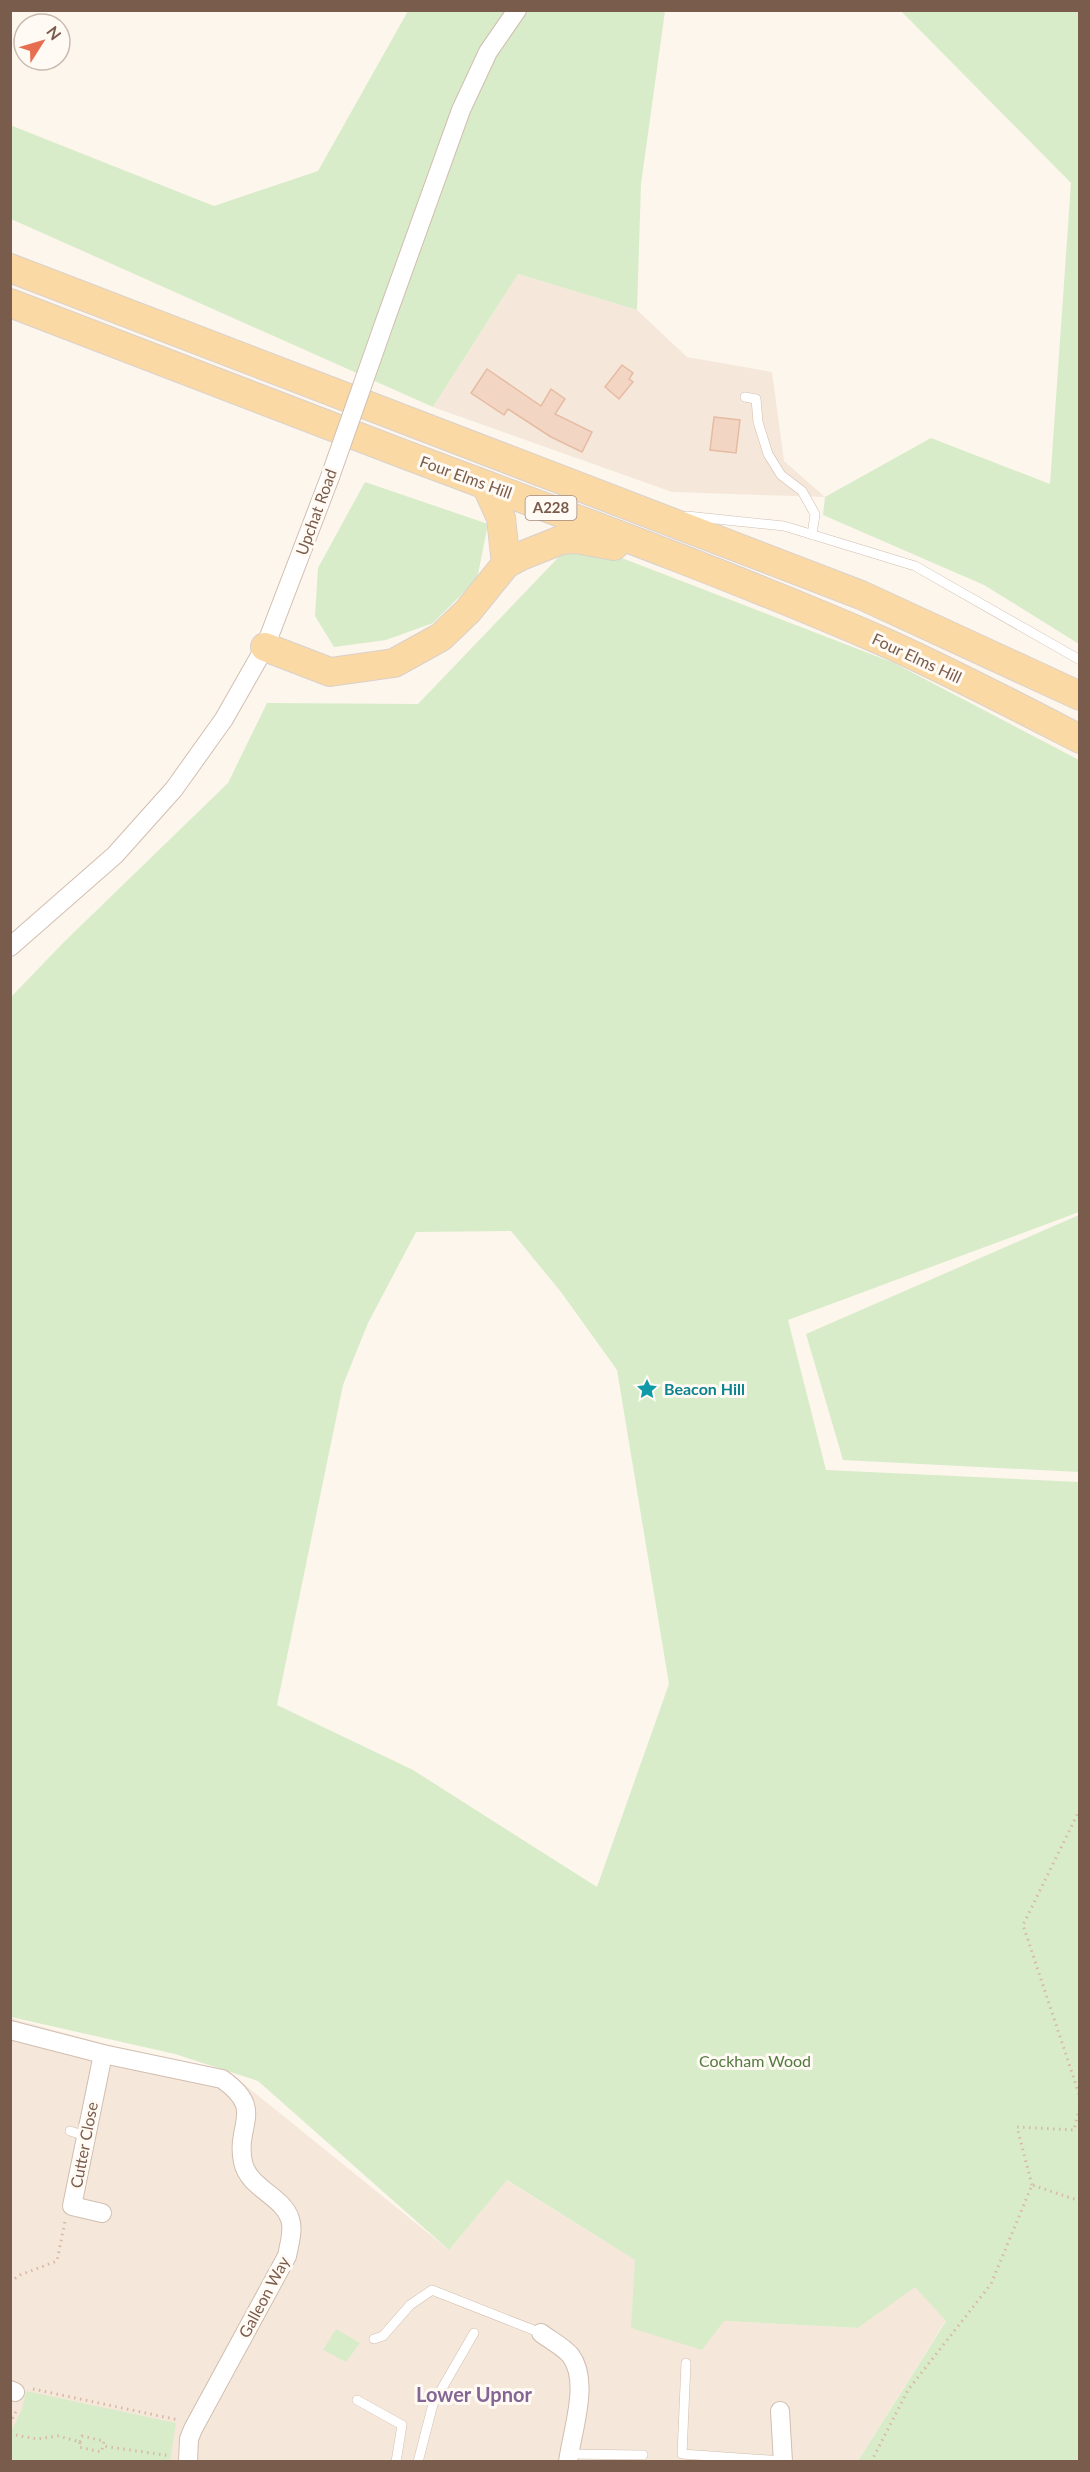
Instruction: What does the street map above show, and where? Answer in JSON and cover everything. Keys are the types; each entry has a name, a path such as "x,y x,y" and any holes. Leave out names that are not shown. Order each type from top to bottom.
{"main road":[{"name":"Four Elms Hill","path":"10,268 861,595 1080,696"},
{"name":"Four Elms Hill","path":"10,303 681,559 885,643 1080,739"},
{"path":"486,485 501,518 506,564"},
{"path":"266,647 330,672 394,663 441,637 468,611 506,564 548,544 576,539 681,559"}],"street":[{"name":"Upchat Road","path":"10,947 115,855 174,789 224,719 266,647 330,477 461,110 488,52 517,10"},
{"name":"Galleon Way","path":"10,2030 103,2054 222,2079 235,2088 244,2100 248,2118 243,2138 243,2164 254,2181 279,2204 290,2218 291,2232 287,2256 195,2423 189,2439 188,2460"},
{"name":"Cutter Close","path":"102,2213 72,2206 78,2133 103,2054"},
{"path":"541,2333 569,2354 579,2370 577,2414 569,2458"},
{"path":"780,2411 783,2462"}],"lane":[{"path":"745,397 756,399 758,422 768,454 781,475 802,491 815,514 812,535"},
{"path":"649,512 784,526 915,566 1080,660"},
{"path":"374,2339 383,2336 411,2305 432,2290 541,2333"},
{"path":"418,2462 433,2404 474,2333"},
{"path":"686,2363 682,2454 783,2462"},
{"path":"357,2400 402,2425 396,2462"},
{"path":"569,2458 643,2455"}],"path":[{"path":"1080,1809 1023,1925 1080,2097"},
{"path":"871,2462 908,2390 991,2284 1032,2185 1017,2127 1074,2130 1080,2106"},
{"path":"1032,2185 1080,2201"},
{"path":"10,2282 21,2275 57,2261 65,2218 72,2206"},
{"path":"10,2424 17,2394 195,2423"},
{"path":"10,2434 37,2439 58,2436 80,2442"},
{"path":"82,2436 104,2441 103,2446 101,2452 79,2447 82,2436"},
{"path":"103,2446 188,2460"}],"shaded area":[{"path":"518,274 637,310 687,357 772,372 784,461 825,497 672,492 433,407"},
{"path":"10,2018 240,2081 449,2250 506,2180 635,2260 632,2329 724,2321 858,2328 915,2286 946,2320 858,2461 11,2461"}],"green space":[{"path":"408,11 665,11 641,184 637,310 518,274 433,407 11,219 10,125 214,206 318,171"},
{"path":"901,11 1079,11 1079,644 984,585 823,515 825,497 931,438 1050,484 1071,183"},
{"path":"365,482 488,524 477,579 433,623 386,640 334,647 315,616 318,568"},
{"name":"Cockham Wood","path":"575,540 894,663 1079,760 1079,1212 788,1320 826,1470 1079,1482 1079,2461 858,2461 946,2321 915,2287 858,2328 724,2321 702,2350 631,2328 635,2260 507,2180 449,2250 258,2081 175,2054 11,2017 11,997 64,942 228,783 267,703 418,704","holes":["511,1231 561,1292 617,1370 669,1684 597,1887 413,1770 277,1705 343,1385 368,1323 416,1232"]},
{"path":"1079,1215 1079,1472 843,1460 806,1334"},
{"path":"336,2329 360,2343 346,2362 323,2350"},
{"path":"26,2391 176,2423 170,2461 11,2461 11,2432 22,2409"}],"building":[{"path":"622,365 633,373 629,379 633,382 619,399 605,387"},
{"path":"487,369 541,406 551,389 565,399 555,414 592,432 582,452 551,437 508,409 504,415 471,393"},
{"path":"714,417 740,420 736,453 710,450"}],"place":[{"name":"Beacon Hill","path":"647,1389"}],"district":[{"name":"Lower Upnor","path":"474,2395"}]}
